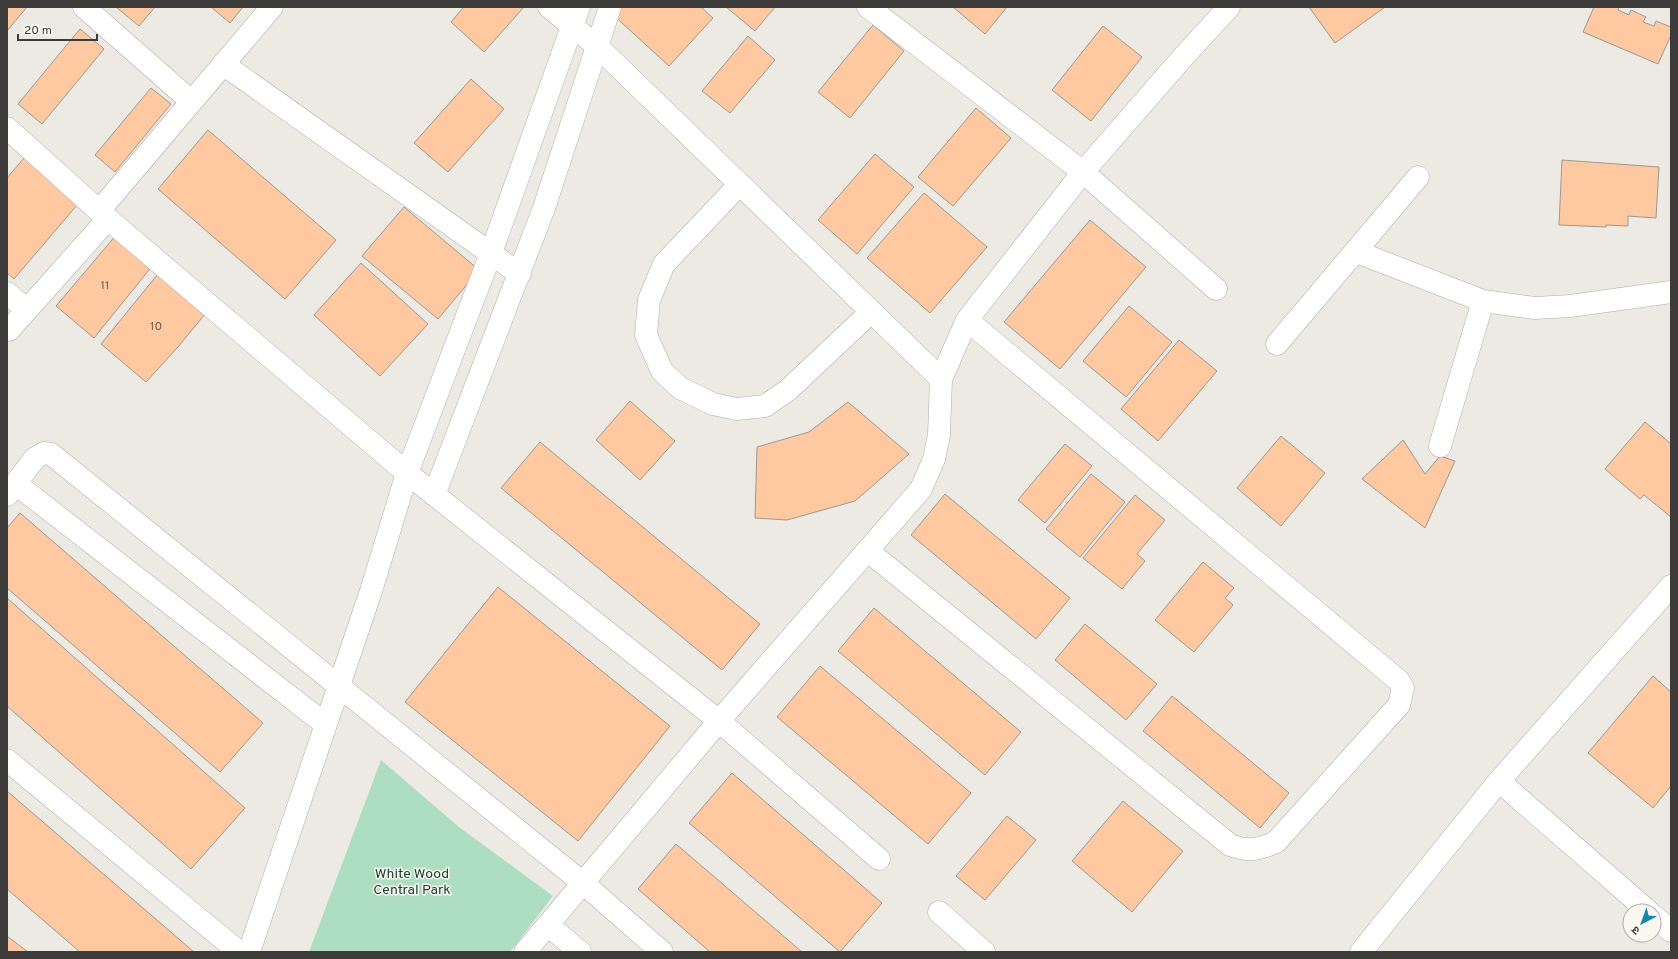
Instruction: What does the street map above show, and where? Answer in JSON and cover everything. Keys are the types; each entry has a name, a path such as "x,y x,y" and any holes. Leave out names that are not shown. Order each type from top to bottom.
{"street":[{"path":"84,7 191,101"},
{"path":"9,330 104,215 191,101 272,7"},
{"path":"549,7 576,17 598,47 941,378"},
{"path":"434,495 520,274 544,208 610,7"},
{"path":"868,7 1083,172 1216,289"},
{"path":"525,952 719,721 921,490 934,459 938,435 941,378 967,320 1083,172 1184,56 1229,7"},
{"path":"249,952 371,590 407,473 491,253 576,17"},
{"path":"224,64 520,274"},
{"path":"9,134 407,473 719,721 879,859"},
{"path":"1277,344 1357,252 1418,177"},
{"path":"740,184 664,264 649,300 646,335 662,371 680,388 713,404 737,409 765,406 788,390 872,312"},
{"path":"1357,252 1483,301 1535,308 1570,306 1671,292"},
{"path":"7,293 27,310"},
{"path":"1440,446 1483,301"},
{"path":"868,551 1230,845 1243,850 1260,849 1276,842 1399,705 1403,688 1399,681 967,320"},
{"path":"325,724 11,489 35,458 44,453 51,454 583,883 662,952"},
{"path":"1361,952 1499,781 1671,586"},
{"path":"7,760 239,952"},
{"path":"1499,781 1639,903"},
{"path":"939,912 984,952"},
{"path":"1662,923 1671,931"},
{"path":"548,925 580,952"}],"green space":[{"name":"White Wood Central Park","path":"381,760 459,827 553,896 510,952 309,952"}],"building":[{"path":"7,7 27,7 7,31"},
{"path":"116,7 155,7 139,26"},
{"path":"211,7 243,7 230,23"},
{"path":"464,7 524,7 484,52 451,22"},
{"path":"614,7 701,7 713,18 669,66 610,12"},
{"path":"726,7 775,7 755,31"},
{"path":"953,7 1007,7 985,34"},
{"path":"1309,7 1385,7 1335,43"},
{"path":"1594,7 1619,7 1618,10 1629,15 1631,10 1646,17 1643,22 1654,26 1656,21 1671,27 1671,35 1658,64 1583,32"},
{"path":"873,25 904,51 850,118 818,92"},
{"path":"1103,26 1142,57 1091,121 1052,90"},
{"path":"80,29 104,49 42,124 18,104"},
{"path":"748,36 775,60 730,113 702,91"},
{"path":"471,79 504,109 448,172 414,143"},
{"path":"151,88 171,104 115,172 95,155"},
{"path":"976,108 1011,138 953,206 918,177"},
{"path":"208,130 336,240 285,299 158,189"},
{"path":"875,154 914,187 857,254 818,220"},
{"path":"24,158 78,204 14,279 7,273 7,178"},
{"path":"1562,160 1659,167 1656,218 1628,216 1628,226 1606,225 1606,227 1559,225"},
{"path":"924,193 987,247 930,313 867,258"},
{"path":"404,207 479,270 438,319 362,256"},
{"path":"1090,220 1146,267 1060,369 1004,322"},
{"path":"117,234 153,265 94,338 56,306"},
{"path":"361,263 428,324 380,376 314,315"},
{"path":"162,269 210,308 178,347 146,382 101,344"},
{"path":"1129,306 1172,342 1126,397 1083,361"},
{"path":"1179,340 1217,371 1158,441 1121,409"},
{"path":"630,401 675,441 640,480 596,440"},
{"path":"848,402 909,454 855,501 787,520 755,518 757,447 809,432"},
{"path":"1645,422 1671,444 1671,517 1644,495 1640,499 1605,469"},
{"path":"1281,436 1325,473 1281,526 1237,488"},
{"path":"1403,440 1425,474 1440,456 1455,461 1425,528 1362,479"},
{"path":"540,442 760,624 722,670 501,488"},
{"path":"1065,444 1092,466 1045,523 1018,500"},
{"path":"1091,474 1125,502 1080,557 1046,529"},
{"path":"945,494 1070,598 1036,639 911,535"},
{"path":"1135,495 1165,520 1137,554 1145,561 1122,589 1083,558"},
{"path":"20,513 263,723 220,772 7,588 7,528"},
{"path":"1203,562 1234,588 1225,598 1233,605 1194,652 1155,620"},
{"path":"498,587 670,726 578,841 405,702"},
{"path":"7,598 245,808 191,869 7,706"},
{"path":"874,608 1021,732 985,775 838,651"},
{"path":"1085,624 1157,684 1126,720 1055,660"},
{"path":"820,666 971,793 928,844 777,717"},
{"path":"1653,676 1671,692 1671,786 1653,808 1588,753"},
{"path":"1172,696 1289,793 1260,828 1143,731"},
{"path":"732,773 882,903 840,952 689,823"},
{"path":"7,791 194,952 80,952 7,889"},
{"path":"1123,801 1183,851 1132,912 1072,861"},
{"path":"1007,816 1036,840 985,900 956,876"},
{"path":"676,844 802,952 710,952 638,889"},
{"path":"7,936 28,952 7,952"}]}
